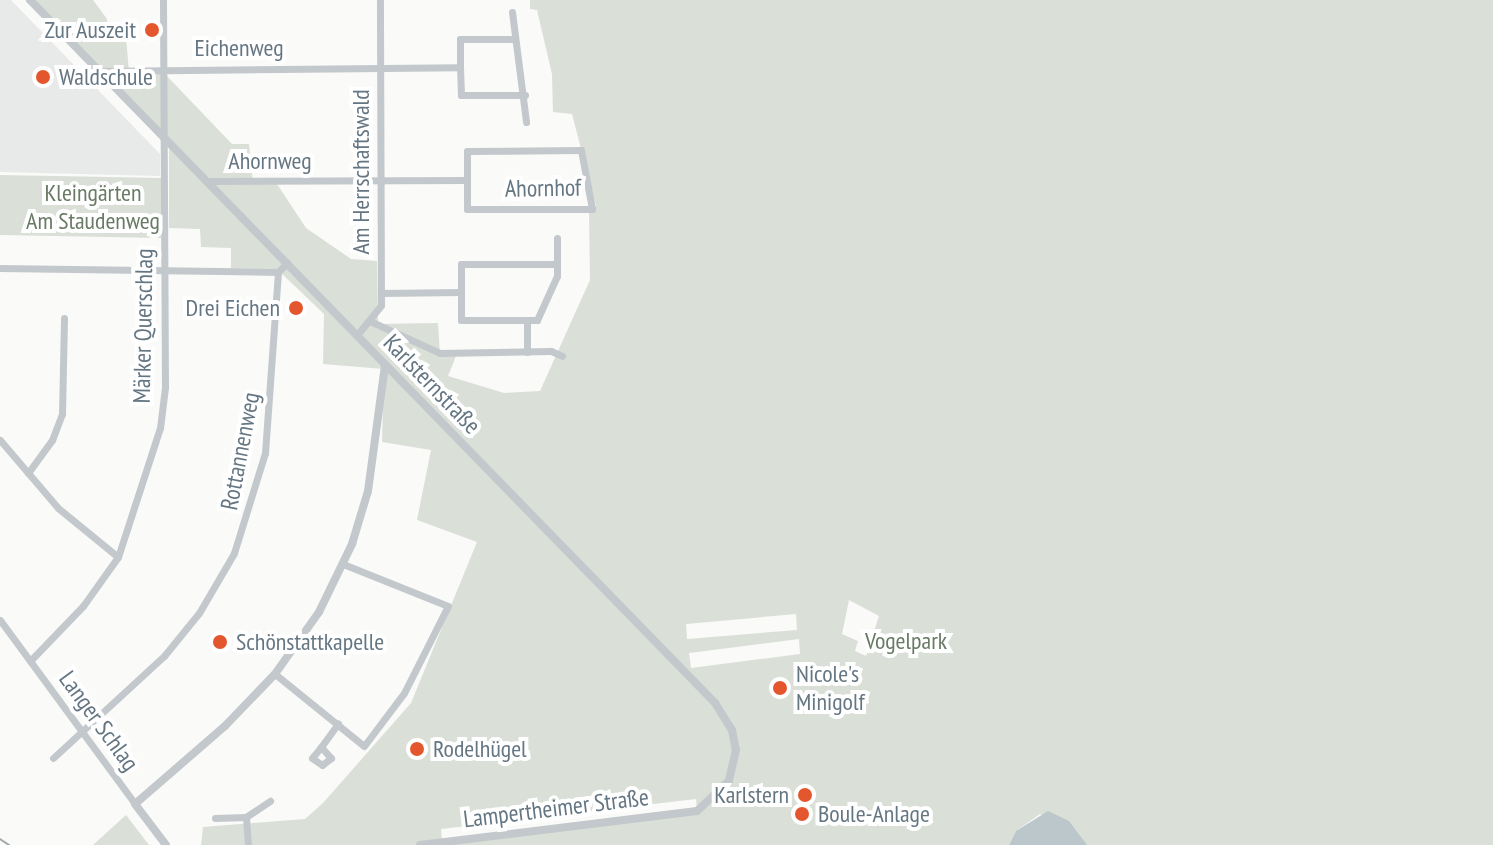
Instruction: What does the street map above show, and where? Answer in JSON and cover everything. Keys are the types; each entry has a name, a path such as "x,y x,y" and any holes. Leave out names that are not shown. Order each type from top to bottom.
{"street":[{"name":"Karlsternstraße","path":"30,0 721,710 732,730 735,766 720,793 697,811"},
{"name":"Märker Querschlag","path":"30,661 83,606 118,557 160,428 165,271 163,0"},
{"name":"Am Herrschaftswald","path":"372,322 381,293 380,0"},
{"path":"512,12 525,95 526,122"},
{"path":"515,39 460,39 461,95 525,95"},
{"name":"Eichenweg","path":"98,71 460,67"},
{"name":"Ahornhof","path":"581,150 592,209 467,209 467,180 467,151 581,150"},
{"path":"381,180 467,180"},
{"name":"Ahornweg","path":"207,181 381,180"},
{"path":"557,238 557,264 557,276 537,320 461,320 461,264 557,264"},
{"path":"0,268 278,272 287,263"},
{"name":"Rottannenweg","path":"53,758 164,656 199,613 234,553 265,453 278,272"},
{"path":"381,293 461,292"},
{"path":"28,473 52,440 62,414 64,318"},
{"path":"527,320 527,352"},
{"path":"357,335 372,322 440,353 527,352 562,356"},
{"path":"135,804 225,726 275,674 319,612 343,564 371,479 385,365"},
{"path":"0,440 82,531 118,557"},
{"path":"275,674 364,746 404,693 448,606 343,564"},
{"name":"Langer Schlag","path":"0,620 166,845"},
{"path":"321,747 338,724"},
{"path":"215,818 246,817 270,801"},
{"name":"Lampertheimer Straße","path":"420,845 697,811"},
{"path":"246,817 248,845"}],"shaded area":[{"name":"Waldschule","path":"0,0 11,0 160,154 160,176 0,172"},
{"path":"1048,811 1069,821 1087,845 1009,845 1016,831"}],"green space":[{"name":"Vogelpark","path":"34,0 93,0 107,19 107,36 126,37 129,72 163,72 232,144 249,144 253,184 277,184 306,228 351,259 377,261 378,324 438,323 440,355 456,356 448,376 504,393 540,391 590,280 589,210 596,206 572,114 553,112 552,74 537,10 530,9 530,0 1493,0 1493,845 1087,845 1040,814 1016,831 1009,845 201,845 203,827 305,819 323,803 411,703 477,542 417,520 431,450 382,442 384,369 323,364 324,314 277,269 231,268 231,248 201,247 200,229 169,228 169,138","holes":["849,600 879,616 866,656 855,651 858,641 842,634","796,614 797,630 687,639 686,624","799,639 800,654 691,668 689,653","696,799 697,810 442,841 441,829"]},
{"name":"Kleingärten Am Staudenweg","path":"0,175 162,178 161,238 0,235"},
{"path":"126,815 149,845 93,845"}],"tram line":[{"path":"0,839 9,845"}],"place":[{"name":"Zur Auszeit","path":"152,30"},
{"name":"Waldschule","path":"43,77"},
{"name":"Drei Eichen","path":"296,308"},
{"name":"Schönstattkapelle","path":"220,642"},
{"name":"Nicole's Minigolf","path":"780,688"},
{"name":"Rodelhügel","path":"417,749"},
{"name":"Karlstern","path":"805,795"},
{"name":"Boule-Anlage","path":"802,814"}]}
